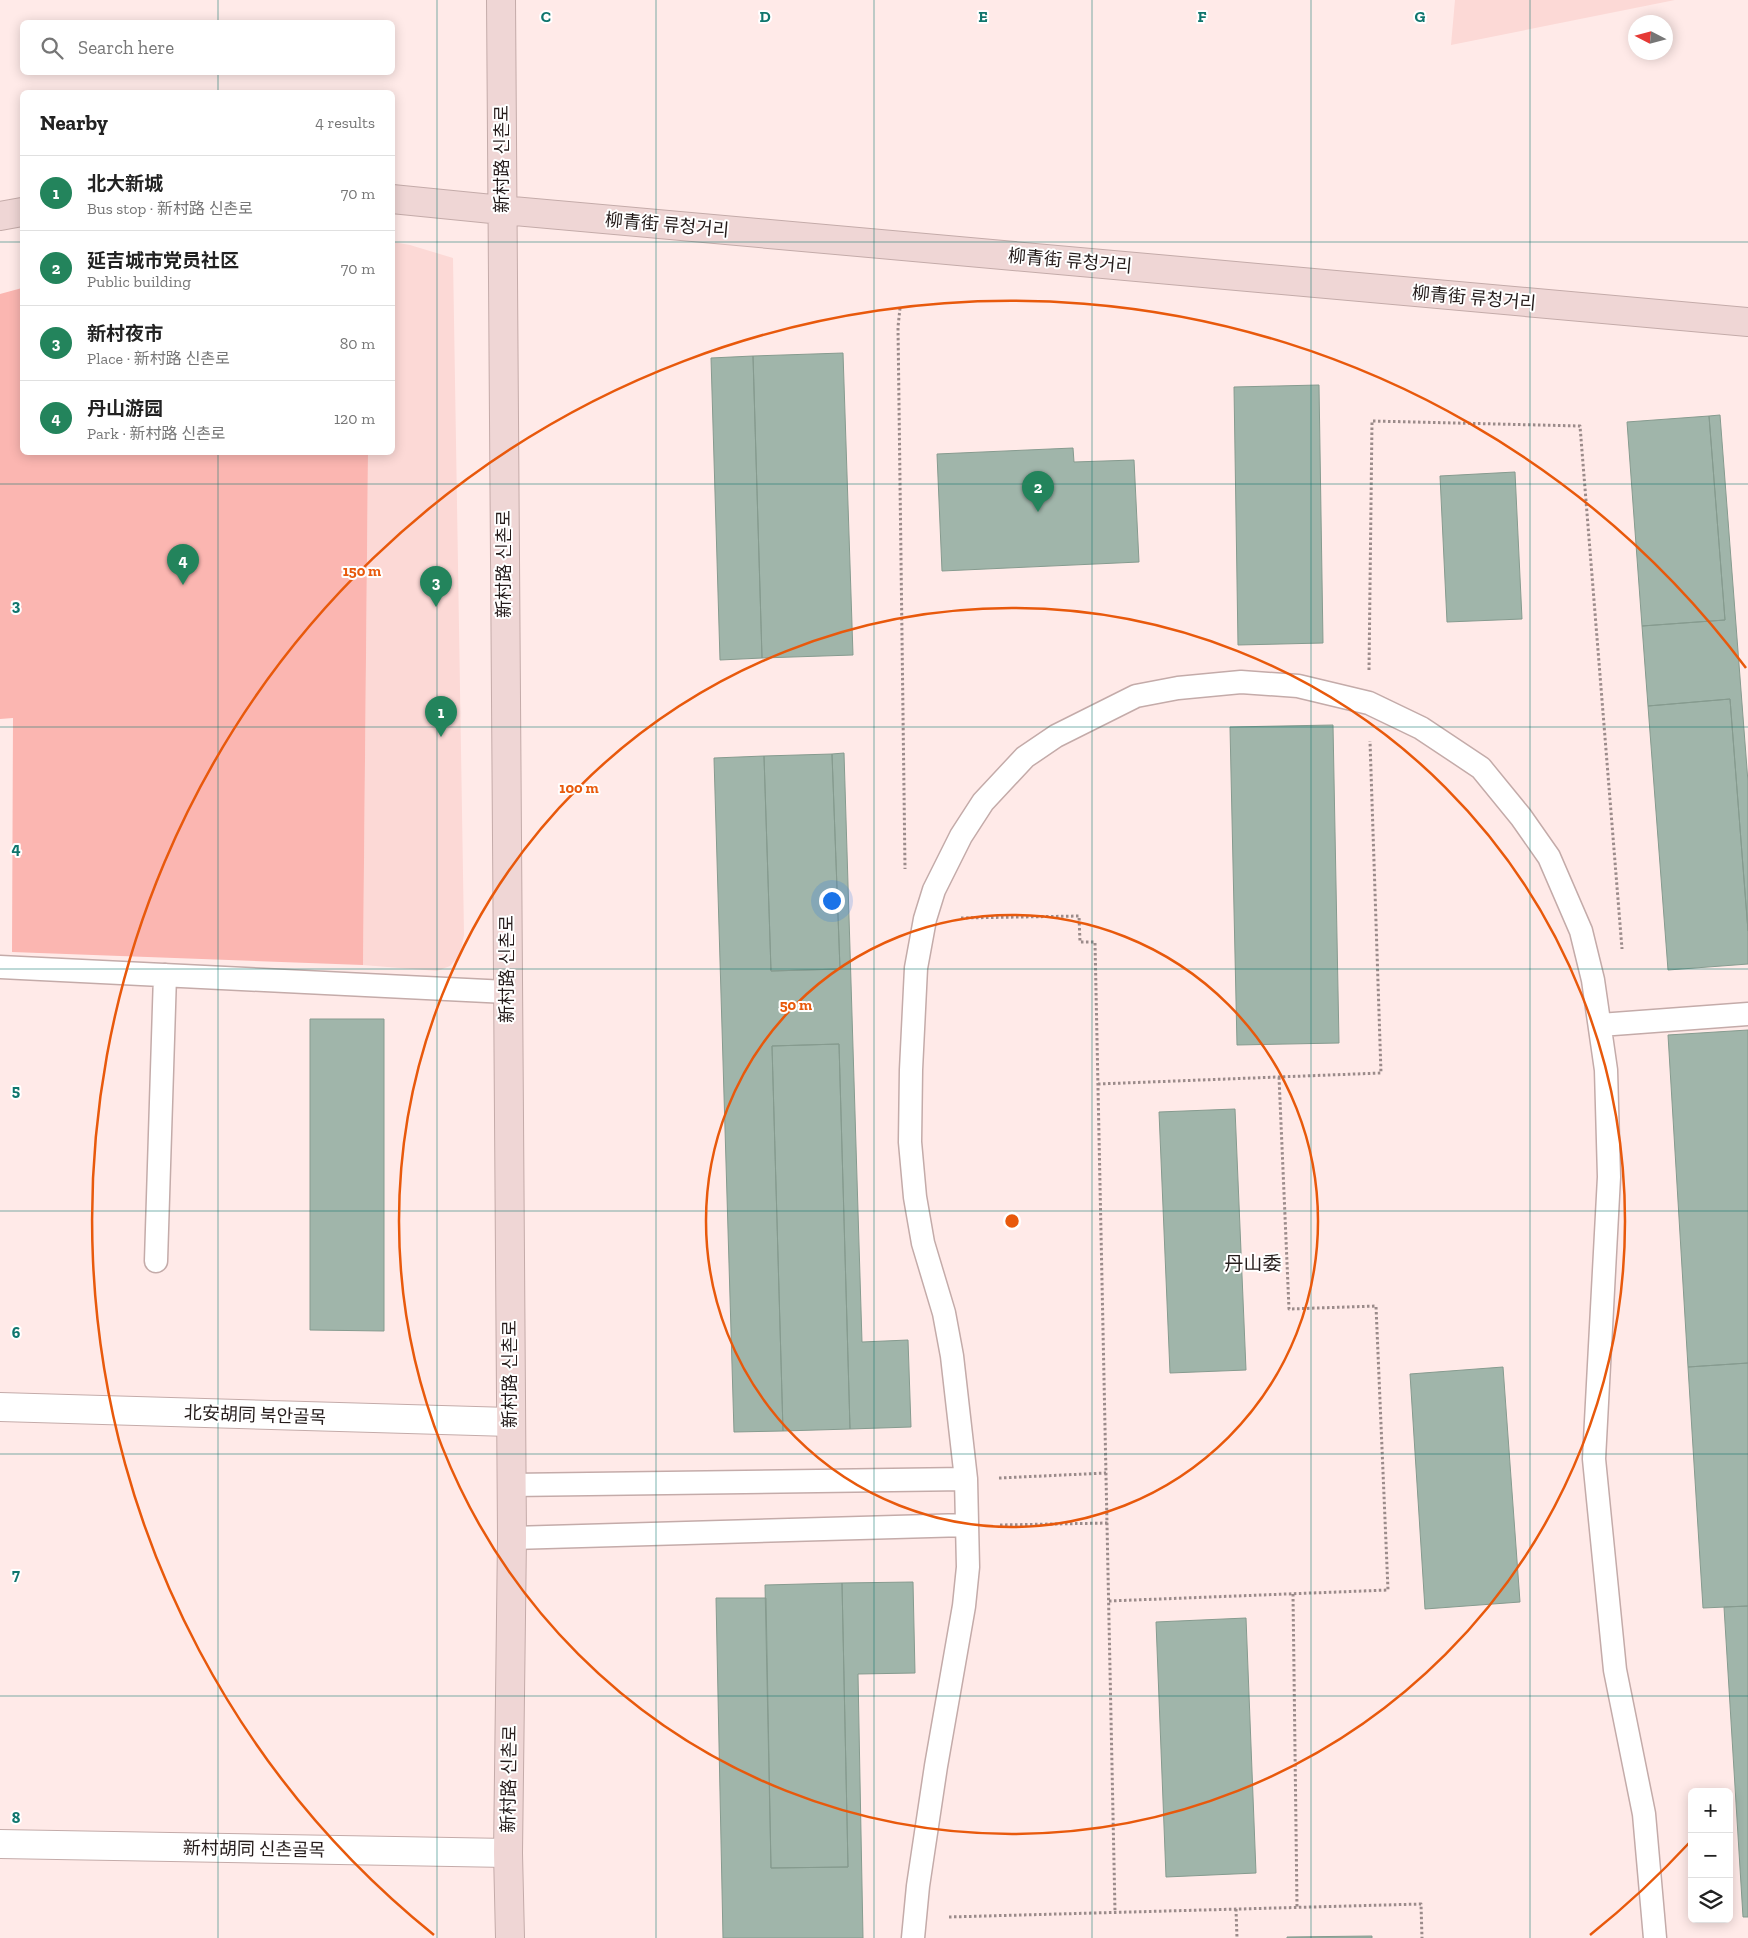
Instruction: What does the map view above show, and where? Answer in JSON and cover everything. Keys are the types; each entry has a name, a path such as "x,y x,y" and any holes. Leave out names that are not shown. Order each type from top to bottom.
{"street":[{"name":"新村路 신촌로","path":"501,0 510,1485 512,1538 508,1853 510,1938"},
{"name":"柳青街 류청거리","path":"395,199 1748,322"},
{"path":"0,216 20,212"},
{"name":"北安胡同 북안골목","path":"0,1407 510,1422"},
{"name":"新村胡同 신촌골목","path":"0,1844 508,1853"}],"lane":[{"path":"914,1928 918,1886 936,1766 964,1606 968,1567 966,1479 952,1356 944,1313 924,1243 915,1197 910,1142 916,968 925,919 934,890 961,836 984,802 1025,756 1056,736 1136,696 1178,688 1240,682 1298,686 1369,703 1420,728 1481,768 1521,817 1549,857 1581,931 1593,980 1606,1070 1609,1177 1594,1459 1615,1670 1644,1814 1655,1938"},
{"path":"0,967 507,992"},
{"path":"156,1261 165,975"},
{"path":"1600,1025 1748,1014"},
{"path":"510,1485 966,1479"},
{"path":"512,1538 966,1525"}],"path":[{"path":"900,308 898,327 906,871"},
{"path":"925,919 1079,916 1080,942 1096,942 1115,1912"},
{"path":"1109,1601 1388,1590 1376,1306 1289,1309 1279,1077"},
{"path":"966,1479 1106,1473"},
{"path":"966,1525 1108,1523"},
{"path":"1293,1594 1297,1907"},
{"path":"914,1928 1115,1912 1421,1904 1422,1938"},
{"path":"1236,1909 1237,1938"}],"shaded area":[{"path":"1455,0 1675,0 1451,45"},
{"path":"395,242 453,258 464,935 460,955 450,966 437,971 363,965 368,455 395,455"},
{"path":"20,289 20,455 368,455 363,965 12,952 13,718 0,719 0,294"}],"building":[{"path":"843,353 853,655 762,658 753,356"},
{"path":"753,356 762,658 720,660 711,358"},
{"path":"1319,385 1323,643 1238,645 1234,387"},
{"path":"1720,415 1748,782 1748,931 1730,699 1648,706 1642,626 1725,620 1709,416"},
{"path":"1709,416 1725,620 1642,626 1627,422"},
{"path":"1073,448 1074,462 1134,460 1139,562 942,571 937,454"},
{"path":"1515,472 1522,619 1447,622 1440,476"},
{"path":"1730,699 1748,931 1748,964 1668,970 1648,706"},
{"path":"1333,725 1339,1043 1237,1045 1230,727"},
{"path":"844,753 862,1342 908,1340 911,1427 850,1429 839,1044 772,1046 783,1431 734,1432 714,758 764,756 771,971 840,969 832,754"},
{"path":"832,754 840,969 771,971 764,756"},
{"path":"310,1019 384,1019 384,1331 310,1330"},
{"path":"1748,1030 1748,1363 1688,1367 1668,1035"},
{"path":"839,1044 850,1429 783,1431 772,1046"},
{"path":"1235,1109 1246,1370 1170,1373 1159,1112"},
{"path":"1748,1363 1748,1606 1703,1608 1688,1367"},
{"path":"1503,1367 1520,1602 1425,1609 1410,1374"},
{"path":"913,1582 915,1673 858,1674 863,1938 723,1938 716,1598 766,1598 771,1868 848,1867 842,1583"},
{"path":"842,1583 848,1867 771,1868 765,1585"},
{"path":"1748,1606 1748,1917 1743,1917 1724,1607"},
{"path":"1246,1618 1256,1873 1166,1877 1156,1622"},
{"path":"1372,1936 1372,1938 1287,1938 1287,1937"}],"place":[{"name":"延吉城市党员社区","path":"1038,512"},
{"name":"丹山游园","path":"183,585"},
{"name":"新村夜市","path":"436,607"},
{"name":"北大新城","path":"441,737"}],"district":[{"name":"丹山委","path":"1253,1263"}]}
